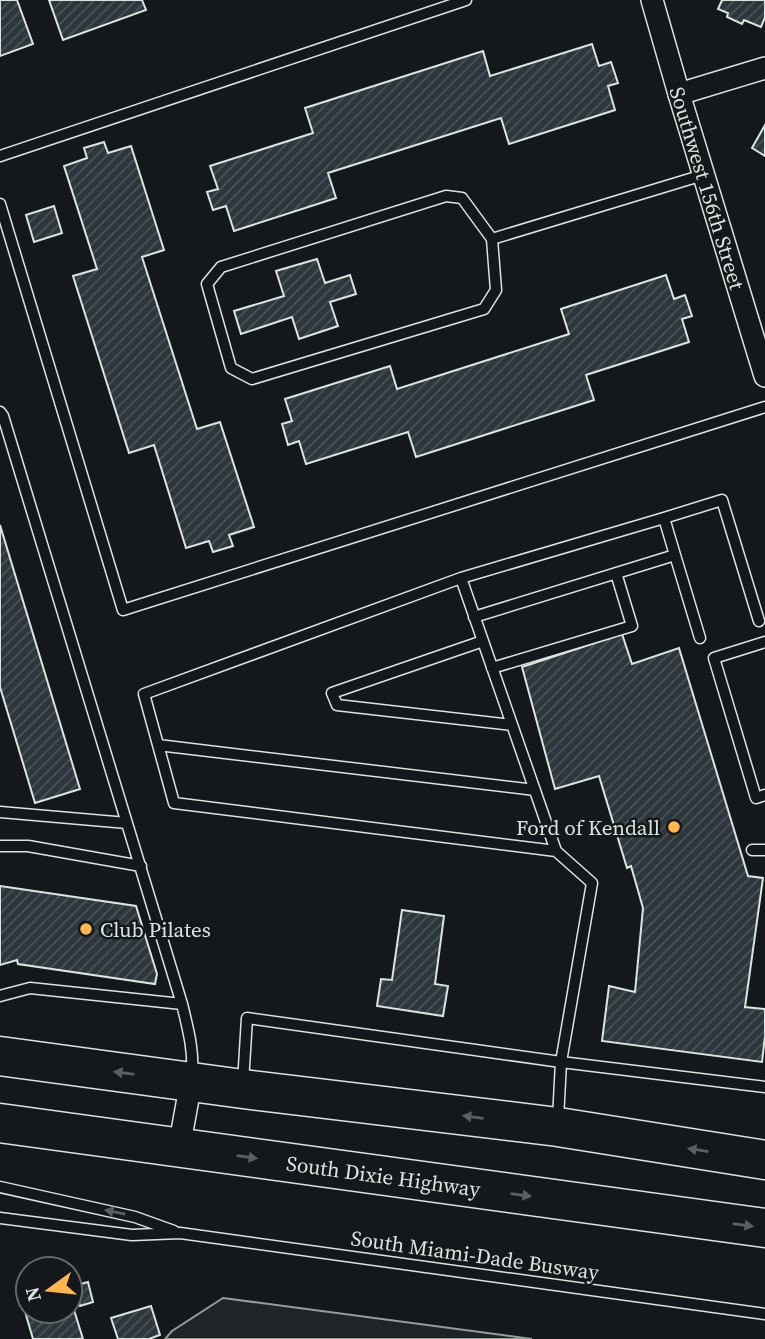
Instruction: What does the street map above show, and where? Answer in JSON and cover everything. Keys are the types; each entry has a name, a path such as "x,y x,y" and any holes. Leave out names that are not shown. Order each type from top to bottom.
{"highway":[{"path":"0,1056 243,1090 558,1127 765,1160"},
{"name":"South Dixie Highway","path":"0,1123 765,1228"}],"street":[{"name":"Southwest 156th Street","path":"652,0 765,376"},
{"path":"679,94 765,68"},
{"path":"179,1148 191,1082"}],"lane":[{"path":"0,156 466,0"},
{"path":"492,239 703,175"},
{"path":"446,196 462,198 492,239 496,290 484,309 252,379 231,368 207,284 221,267 446,196"},
{"path":"0,204 123,610 765,407"},
{"path":"0,412 182,1004 193,1056 191,1082"},
{"path":"556,851 174,803 144,694 461,578 722,500 759,621"},
{"path":"664,518 700,638"},
{"path":"474,617 676,555"},
{"path":"492,668 632,625 616,573"},
{"path":"461,578 556,851 592,883 561,1062 558,1127"},
{"path":"483,641 332,693 337,705 512,725"},
{"path":"765,642 714,658 756,798 765,795"},
{"path":"158,745 535,790"},
{"path":"0,812 127,823"},
{"path":"0,846 28,846 141,866"},
{"path":"752,850 765,850"},
{"path":"0,996 30,988 182,1004"},
{"path":"243,1090 247,1018 561,1062 765,1087"},
{"name":"South Miami-Dade Busway","path":"0,1187 135,1217 180,1233"},
{"name":"South Miami-Dade Busway","path":"0,1218 132,1236 180,1233 765,1314"}],"shaded area":[{"path":"223,1298 532,1339 165,1339 172,1331"}],"building":[{"path":"0,0 17,0 33,44 0,56"},
{"path":"49,0 142,0 146,10 63,40"},
{"path":"722,0 765,0 765,17 761,27 744,20 742,24 727,17 728,13 718,9"},
{"path":"592,44 599,66 611,62 618,83 608,86 615,110 509,144 501,118 328,173 336,198 234,231 226,206 213,210 207,192 218,189 210,166 313,133 305,108 483,51 490,76"},
{"path":"765,125 765,156 752,148"},
{"path":"104,142 108,153 131,146 164,250 142,257 197,429 220,422 254,527 229,535 233,546 213,552 209,541 186,548 154,445 129,453 73,276 97,269 64,166 87,158 84,148"},
{"path":"54,206 62,233 34,242 26,215"},
{"path":"317,259 325,283 350,275 356,294 330,302 338,326 299,339 292,317 241,334 234,311 284,296 276,271"},
{"path":"666,275 674,299 685,295 692,316 682,319 689,342 586,375 594,400 416,457 408,432 306,464 299,441 288,445 282,424 292,421 285,399 390,366 397,389 569,334 561,309"},
{"path":"0,525 80,789 35,803 0,687"},
{"name":"Ford of Kendall","path":"622,634 632,664 679,648 748,876 763,878 745,1007 765,1009 762,1062 602,1041 609,986 635,992 643,908 631,866 627,868 599,776 555,789 522,667"},
{"path":"0,886 136,906 157,974 155,984 18,964 17,960 0,965"},
{"path":"402,910 444,916 435,984 448,986 443,1016 377,1006 381,979 392,980"},
{"path":"88,1282 93,1302 84,1305 84,1283"},
{"path":"151,1306 160,1335 149,1339 118,1339 111,1318"},
{"path":"29,1325 79,1325 83,1339 33,1339"}],"place":[{"name":"Ford of Kendall","path":"674,827"},
{"name":"Club Pilates","path":"86,929"}]}
